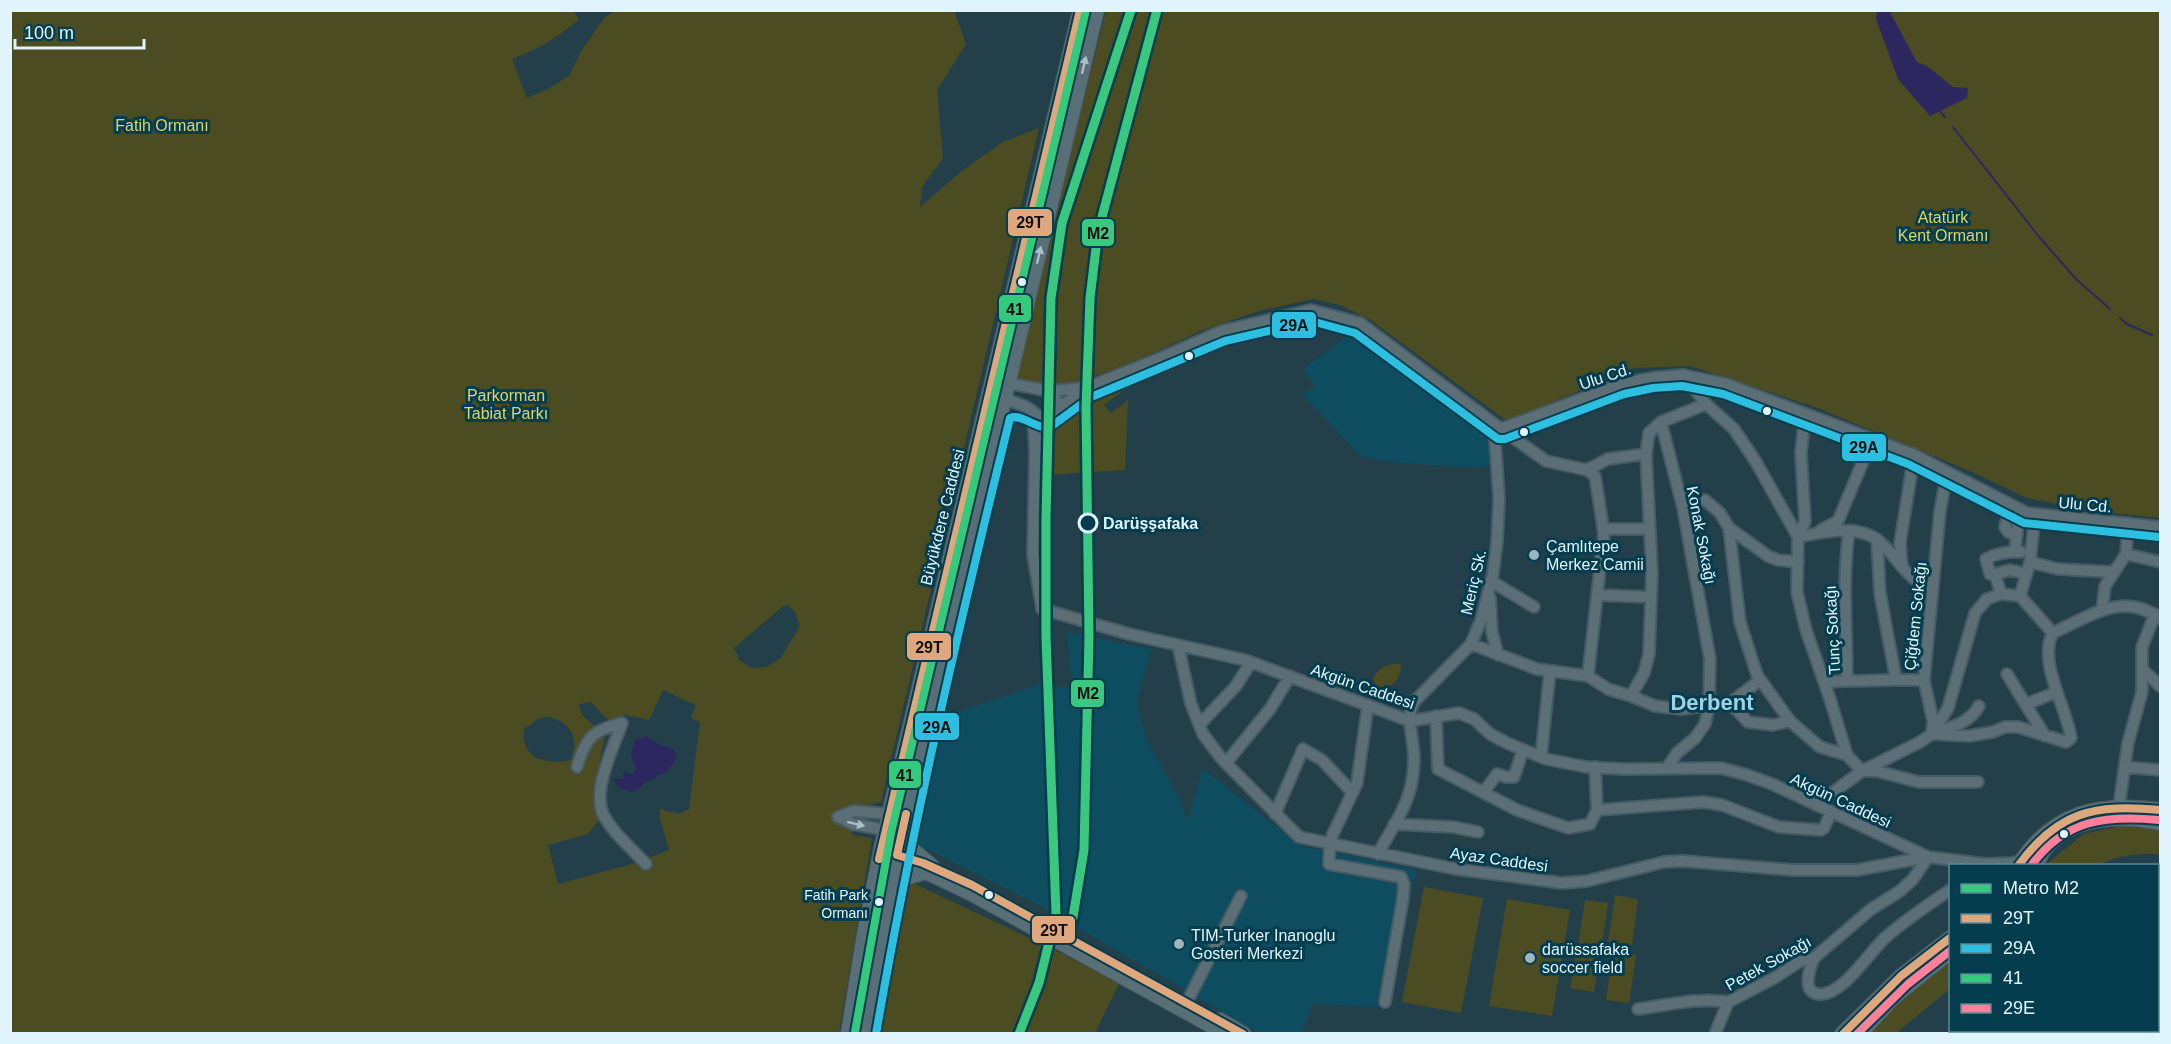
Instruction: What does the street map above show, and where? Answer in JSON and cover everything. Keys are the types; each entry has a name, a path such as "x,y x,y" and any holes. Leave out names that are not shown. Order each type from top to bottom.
{"main road":[{"name":"Büyükdere Caddesi","path":"865,1034 891,884 886,830 1080,10"},
{"name":"Büyükdere Caddesi","path":"848,1034 864,934 890,858 901,835 1008,404 1011,381 1097,10"},
{"path":"1008,404 991,387 1011,381"},
{"path":"2019,863 2034,844 2061,821 2093,809 2119,806 2160,810"},
{"path":"891,808 895,817 890,858 967,883 1244,1034"},
{"path":"2037,864 2044,849 2076,825 2108,819 2136,818 2160,823"},
{"path":"901,835 929,869 1226,1034"},
{"path":"891,884 929,869"},
{"path":"1842,1034 1901,976 1949,939"},
{"path":"1860,1034 1893,998 1949,953"}],"street":[{"path":"1008,404 1031,411 1041,418 1055,412 1086,388 1222,331 1311,310 1360,323 1546,461 1587,470 1595,476 1603,529 1588,676"},
{"path":"1683,375 1706,404 1734,429 1756,462 1798,537"},
{"name":"Ulu Cd.","path":"1498,427 1621,384 1683,375 1726,384 1914,456 2027,513 2160,527"},
{"path":"1011,381 1053,393 1058,401 1055,412"},
{"path":"1031,411 1029,405 1032,396 1046,390 1086,388"},
{"path":"1631,696 1644,673 1649,654 1652,573 1646,454 1649,433 1660,422 1706,404"},
{"name":"Akgün Caddesi","path":"1031,411 1035,453 1033,555 1042,609 1129,634 1251,662 1410,721 1460,713 1474,719 1490,734 1541,757 1595,767 1721,768 1747,775 1928,857 1979,864"},
{"name":"Akgün Caddesi","path":"1035,453 1055,412"},
{"path":"1805,414 1802,453 1805,521 1798,537 1797,592 1806,630 1847,755 1862,771 1876,771 1919,782 1978,782"},
{"name":"Konak Sokağı","path":"1660,422 1682,503 1710,659 1709,705 1705,724 1695,738 1677,753 1667,768"},
{"name":"Meriç Sk.","path":"1410,721 1414,702 1471,644 1490,585 1497,542 1498,427"},
{"path":"1798,537 1828,527 1838,521 1872,440"},
{"path":"1587,470 1608,459 1646,454"},
{"path":"1902,567 1900,543 1914,456"},
{"name":"Çiğdem Sokağı","path":"1932,734 1933,721 1924,680 1940,511 1947,473"},
{"path":"1682,503 1705,500 1720,513 1730,528 1768,556 1778,560 1798,562"},
{"path":"2020,596 2030,558 2035,514"},
{"path":"2102,610 2105,586 2126,554 2128,523"},
{"path":"1730,528 1740,622 1760,680 1790,721 1820,747 1847,755"},
{"path":"1603,529 1650,529"},
{"path":"1798,537 1828,531 1849,531 1877,539 1912,578 1932,589"},
{"name":"Tunç Sokağı","path":"1849,531 1844,562 1847,681 1924,680"},
{"path":"2015,552 2017,533 2033,535"},
{"path":"1877,539 1880,593 1896,680"},
{"path":"2026,574 2010,570 1990,574 1986,559 1994,555 2015,552 2058,570 2113,572"},
{"path":"2126,554 2160,562"},
{"path":"1995,574 2001,594"},
{"path":"1498,655 1492,632 1490,585 1534,607"},
{"path":"1932,734 1948,708 1975,613 1988,599 2001,594 2020,596 2053,633"},
{"path":"1597,595 1650,597"},
{"path":"1932,734 1969,736 1993,732 2005,727 2018,727 2066,742 2071,738 2069,722 2057,692 2049,658 2049,640 2053,633 2102,610 2131,606 2143,608 2158,617 2142,647 2144,671 2142,692 2128,743 2119,806"},
{"path":"1471,644 1537,669 1588,676 1608,689 1655,706 1694,709 1730,703 1760,680"},
{"name":"Ayaz Caddesi","path":"1178,645 1191,704 1203,734 1226,763 1299,837 1456,869 1562,883 1587,881 1673,862 1725,863 1793,870 1857,870 1928,857"},
{"path":"1200,724 1236,686 1251,662"},
{"path":"1541,757 1551,671"},
{"path":"2144,671 2160,686"},
{"path":"2007,674 2045,736"},
{"path":"1226,763 1270,709 1290,676"},
{"path":"1824,682 1847,681"},
{"path":"2026,704 2057,692"},
{"path":"1730,703 1748,722 1773,725 1790,721"},
{"path":"1368,705 1356,783 1333,834 1329,864 1401,877 1404,884 1385,1002"},
{"path":"1816,805 1862,771 1932,734 1960,724 1974,716 1979,706"},
{"path":"1436,716 1438,770 1517,810 1568,828 1590,824 1597,810 1595,767"},
{"path":"1378,854 1411,787 1414,758 1410,721"},
{"path":"577,767 583,745 591,735 601,729 622,723 602,780 599,799 603,813 646,864"},
{"path":"1275,814 1304,749 1322,760 1352,792"},
{"path":"1484,792 1497,774 1514,777 1523,750"},
{"path":"2125,766 2160,770"},
{"path":"1597,810 1703,802 1722,805 1779,827 1821,830 1831,812"},
{"path":"886,830 853,824 838,818 854,811 891,808"},
{"path":"1394,824 1453,827 1478,832"},
{"name":"Petek Sokağı","path":"1715,1034 1728,1002 1776,977 1800,961 1814,958 1870,910 1914,879 1928,857"},
{"name":"Akgün Caddesi","path":"1999,864 2019,863"},
{"path":"1814,958 1809,970 1808,985 1812,992 1826,993 1856,973 1885,938 1949,891"},
{"path":"1187,1002 1241,896"},
{"path":"1638,1009 1692,1001 1728,1002"}],"shaded area":[{"path":"1877,11 1890,12 1917,62 1927,66 1953,87 1968,88 1967,98 1930,116 1898,79 1876,19"},
{"path":"1357,329 1487,425 1490,463 1484,468 1400,463 1362,457 1303,395 1315,385 1302,370"},
{"path":"1067,632 1152,649 1136,699 1146,739 1179,797 1188,821 1202,768 1301,846 1417,870 1379,1007 1313,1004 1301,1033 1259,1033 1037,904 921,846 911,826 936,719 1040,684 1072,688"},
{"path":"646,736 662,746 672,748 676,753 671,768 633,792 620,788 613,780 615,778 621,780 624,777 623,772 633,774 636,767 632,756 633,746 636,739"}],"green space":[{"name":"Parkorman Tabiat Parkı","path":"10,11 573,11 579,19 564,32 512,59 527,98 569,76 582,50 605,17 615,11 954,11 966,44 937,90 943,158 922,187 920,207 963,170 1003,142 1039,128 881,802 865,806 855,805 852,835 872,838 839,1033 11,1033","holes":["788,605 795,612 800,626 781,658 766,667 752,668 740,661 734,648 783,606","663,690 696,705 691,718 700,722 689,809 678,814 660,809 660,818 669,850 632,864 558,884 548,845 588,834 598,821 593,795 605,735 582,715 579,704 591,702 611,723 625,715 649,720","539,718 557,719 572,732 574,752 571,760 553,762 537,758 526,747 524,729"]},
{"name":"Atatürk Kent Ormanı","path":"1106,11 2160,11 2160,518 2102,512 2027,498 1979,475 1815,407 1690,366 1634,368 1507,421 1372,321 1340,305 1313,299 1259,311 1200,331 1118,368 1077,382 1037,385 1013,382"},
{"path":"1121,384 1124,390 1104,405 1111,413 1128,400 1125,470 1046,475 1043,455 1050,435 1057,424 1065,415 1085,401"},
{"path":"1394,664 1401,664 1396,680 1383,689 1376,686 1373,679 1377,672"},
{"path":"2138,822 2160,826 2160,854 2138,854 2103,864 2046,864 2084,834"},
{"path":"911,882 1067,956 1119,984 1095,1033 875,1034 891,920 898,888"},
{"path":"1424,887 1483,898 1461,1013 1402,1002"},
{"path":"1615,895 1638,899 1632,945 1608,942"},
{"name":"darüssafaka soccer field","path":"1507,899 1570,910 1552,1016 1489,1006"},
{"path":"1585,900 1608,903 1601,950 1578,946"},
{"path":"1577,947 1600,951 1594,992 1570,988"},
{"path":"1613,952 1636,955 1629,1003 1606,1000"},
{"path":"1949,956 1949,990 1896,1033 1867,1034 1894,1004"}],"waterway":[{"path":"1939,110 1945,117"},
{"path":"1953,127 2040,238 2076,279 2110,309"},
{"path":"2120,318 2127,324 2152,335"}],"metro line":[{"name":"M2","path":"1019,1034 1039,983 1056,914 1046,636 1051,298 1062,223 1131,10"},
{"name":"M2","path":"1072,923 1084,850 1089,637 1086,407 1090,298 1098,232 1157,10"}],"transit line":[{"name":"29T","path":"879,859 1080,10"},
{"name":"41","path":"855,1032 891,833 1086,10"},
{"name":"29A","path":"876,1034 905,879 938,724 1010,418 1018,417 1049,428 1091,397 1225,341 1311,321 1355,333 1498,439 1505,439 1624,394 1653,388 1682,386 1723,394 1908,464 2024,523 2159,537"},
{"name":"29T","path":"2020,864 2048,833 2080,815 2116,808 2160,810"},
{"name":"29T","path":"906,814 897,855 923,863 972,885 1243,1034"},
{"name":"29E","path":"2033,864 2044,850 2072,829 2121,818 2159,820"},
{"name":"29T","path":"1843,1034 1901,976 1949,939"},
{"name":"29E","path":"1857,1034 1908,984 1949,952"}],"place":[{"name":"Darüşşafaka","path":"1088,523"},
{"name":"Çamlıtepe Merkez Camii","path":"1534,555"},
{"name":"Fatih Park Ormanı","path":"879,902"},
{"name":"TIM-Turker Inanoglu Gosteri Merkezi","path":"1179,944"},
{"name":"darüssafaka soccer field","path":"1530,958"}],"district":[{"name":"Derbent","path":"1712,702"}],"park label":[{"name":"Fatih Ormanı","path":"162,125"}]}
